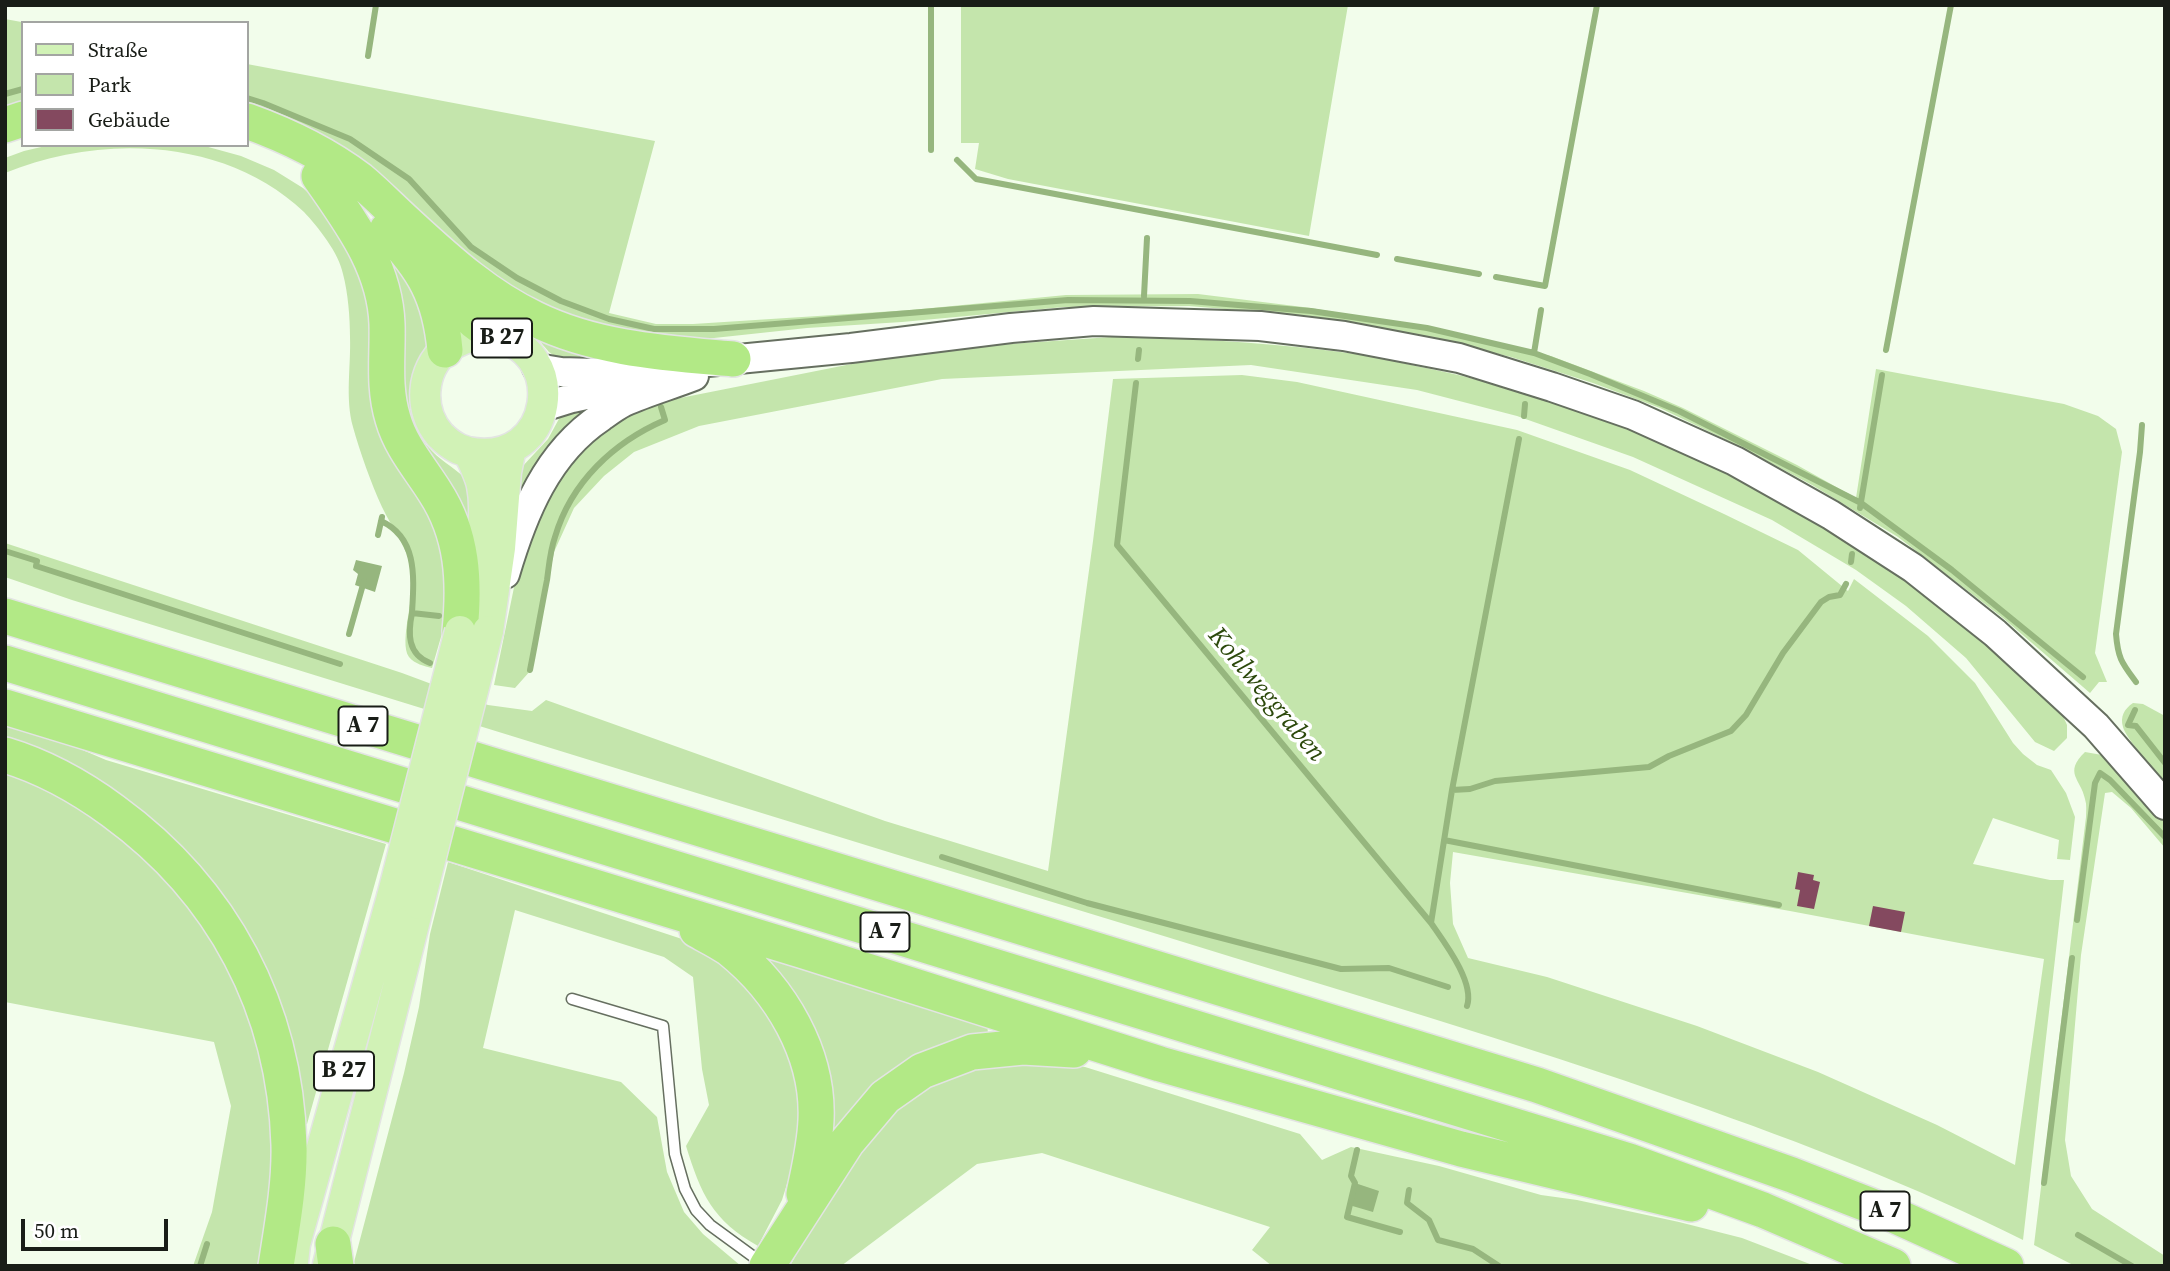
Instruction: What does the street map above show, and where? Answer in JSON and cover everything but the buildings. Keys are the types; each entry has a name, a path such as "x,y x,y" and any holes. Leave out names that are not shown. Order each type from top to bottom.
{"highway":[{"path":"248,121 313,150 346,171 382,198 409,226 488,292 536,320 598,341 635,349 733,359"},
{"path":"248,142 292,160 347,193 401,245 419,267 433,292 443,325 446,350"},
{"path":"319,176 363,241 374,263 383,292 387,322 386,382 394,423 406,451 436,493 448,516 463,572 474,631"},
{"path":"409,226 474,321 494,336"},
{"path":"5,595 100,645"},
{"name":"A 7","path":"5,616 1537,1085 1792,1175 1887,1212 1991,1258"},
{"name":"A 7","path":"5,663 1616,1157 1763,1210 1893,1266"},
{"path":"5,707 817,955 1160,1064 1461,1149 1817,1233"},
{"path":"5,755 68,780 157,846 184,873 234,943 269,1023 282,1073 289,1147 288,1260"},
{"path":"664,910 729,949 783,1005 801,1042 812,1078 816,1119 812,1158 799,1215"},
{"path":"766,1266 848,1142 885,1097 922,1071 972,1052 1023,1046 1075,1050 1160,1064"}],"main road":[{"path":"537,368 595,373 1094,321 1260,326 1344,336 1459,358 1633,415 1735,461 1831,515 1913,568 1995,632 2096,726 2165,804"},
{"name":"B 27","path":"474,631 476,569 483,511 482,486 467,452 447,441 432,424 425,401 431,368 446,350 456,342 468,338 494,336 515,343 524,350 537,368 544,387 543,407"},
{"path":"467,452 490,454 511,448 523,441 532,431 543,407 617,388 851,348"},
{"path":"474,631 526,512 545,475 563,450 591,424 622,403 694,376"},
{"name":"B 27","path":"332,1258 405,901 474,631 500,548 506,472 511,448"},
{"name":"B 27","path":"288,1260 405,901"}],"lane":[{"path":"572,999 663,1026 675,1154 685,1189 696,1210 710,1225 766,1266"}],"green space":[{"path":"961,5 1348,5 1309,236 1008,179 975,169 979,143 961,143"},
{"path":"5,19 21,22 21,101 5,107"},
{"path":"248,64 655,141 609,313 656,324 911,310 1066,295 1198,294 1311,308 1440,330 1551,356 1683,408 1856,498 1876,369 2064,404 2098,416 2116,429 2122,452 2095,653 2107,682 2099,682 2090,693 2003,618 1898,537 1812,485 1739,446 1660,408 1593,383 1511,357 1421,335 1310,316 1189,306 1064,307 714,338 668,338 628,334 535,304 248,106"},
{"path":"41,147 208,147 241,156 274,170 303,188 324,207 360,260 449,571 443,630 432,668 414,661 406,650 412,569 403,545 378,498 353,427 349,405 350,329 346,289 341,266 321,233 304,212 273,187 238,169 201,157 162,150 121,148 42,160 5,173 5,158"},
{"path":"380,233 418,280 427,345 414,371 411,413 422,439 436,455 469,483 471,544 406,422"},
{"path":"1126,336 1215,340 1372,356 1497,385 1635,431 1767,492 1831,528 1892,568 1965,623 2022,675 2063,716 2067,725 2067,738 2054,751 2035,742 1966,658 1906,606 1856,570 1772,520 1633,457 1517,416 1417,390 1251,365 942,379 699,426 634,452 604,476 574,508 554,552 531,670 515,688 494,685 519,563 554,479 597,435 645,405 922,350"},
{"path":"536,337 629,358 564,363 549,352"},
{"path":"1242,375 1297,382 1517,430 1630,470 1798,550 1848,591 1854,579 1928,636 1975,683 2013,743 2023,754 2037,765 2051,770 2066,793 2075,817 2070,860 2057,859 2059,840 1993,818 1973,864 2050,880 2064,880 2023,1240 1900,1183 1816,1150 1559,1059 72,600 5,577 5,543 402,673 488,705 532,711 546,700 885,821 1048,871 1113,379","holes":["1453,852 2044,959 2015,1165 1937,1125 1818,1072 1697,1026 1547,977 1468,958 1453,924 1450,883"]},
{"path":"636,387 553,443 534,466 513,501 521,468 548,439 560,417 572,408"},
{"path":"2133,703 2143,704 2165,716 2165,782 2125,732 2122,720 2127,708"},
{"path":"5,722 106,760 386,844 307,1124 298,1125 238,928 5,743"},
{"path":"2085,752 2102,755 2165,823 2165,848 2131,808 2112,792 2105,793 2081,955 2065,1140 2071,1176 2092,1209 2165,1256 2165,1266 2075,1266 2034,1245 2086,817 2086,801 2074,771 2075,765"},
{"path":"5,770 53,789 118,830 200,917 240,987 261,1049 276,1153 270,1214 257,1266 193,1266 212,1212 231,1106 214,1042 5,1002"},
{"path":"448,862 679,938 706,950 732,969 782,1032 802,1096 800,1129 782,1200 758,1246 729,1226 710,1204 686,1146 709,1105 702,1069 693,977 664,957 515,910 483,1048 621,1082 657,1117 667,1172 684,1212 703,1234 741,1266 353,1266 404,1073 419,1007 430,934"},
{"path":"768,956 987,1022 988,1034 834,1139 765,963"},
{"path":"1011,1061 1049,1061 1085,1067 1300,1134 1322,1160 1351,1147 1439,1166 1541,1195 1577,1200 1742,1238 1815,1266 1272,1266 1252,1250 1270,1227 1042,1153 977,1164 841,1266 790,1266 846,1168 881,1123 901,1104 945,1078"}],"shaded area":[{"path":"356,560 382,566 375,592 355,585 358,574 353,570"},
{"path":"1355,1183 1379,1191 1373,1212 1349,1205"}],"waterway":[{"path":"368,56 376,5"},
{"name":"Kohlweggraben","path":"931,5 931,150"},
{"path":"1496,277 1545,286 1597,5"},
{"path":"1886,350 1951,5"},
{"path":"5,94 21,90"},
{"path":"248,98 350,139 409,179 471,247 517,278 561,301 609,319 654,329 714,329 1068,300 1190,301 1311,311 1427,328 1534,353 1679,411 1861,503 1952,570 2083,677"},
{"path":"957,160 976,179 1377,255"},
{"name":"Kohlweggraben","path":"1144,296 1147,238"},
{"path":"1397,259 1479,274"},
{"path":"1534,353 1541,310"},
{"name":"Kohlweggraben","path":"1138,359 1139,350"},
{"path":"1860,508 1882,375"},
{"name":"Kohlweggraben","path":"1136,383 1117,545 1431,923 1463,974 1467,986 1467,1006"},
{"path":"1524,416 1525,404"},
{"path":"530,670 552,548 562,517 583,482 597,466 629,440 665,420 661,407"},
{"path":"2136,682 2122,660 2116,634 2142,425"},
{"path":"1431,923 1452,790 1519,439"},
{"path":"378,535 382,517"},
{"path":"381,521 393,528 408,548 413,573 412,613 439,616"},
{"path":"5,551 37,561 36,566 340,664"},
{"path":"1851,562 1852,554"},
{"path":"349,634 364,581"},
{"path":"1452,790 1470,789 1495,781 1649,767 1731,731 1746,715 1783,653 1821,602 1840,595 1846,584"},
{"path":"412,613 410,635 413,648 422,659 430,663"},
{"path":"2135,710 2128,725 2136,726 2165,763"},
{"path":"2077,920 2095,783 2100,773 2165,837"},
{"path":"1444,840 1779,905"},
{"path":"942,857 1087,903 1341,969 1389,968 1448,987"},
{"path":"2044,1183 2072,958"},
{"path":"1357,1150 1351,1176 1355,1183 1347,1217 1400,1232"},
{"name":"Kohlweggraben","path":"1409,1190 1407,1203 1429,1220 1438,1240 1473,1249 1499,1266"},
{"path":"2078,1235 2132,1266"},
{"path":"200,1266 207,1244"}]}
